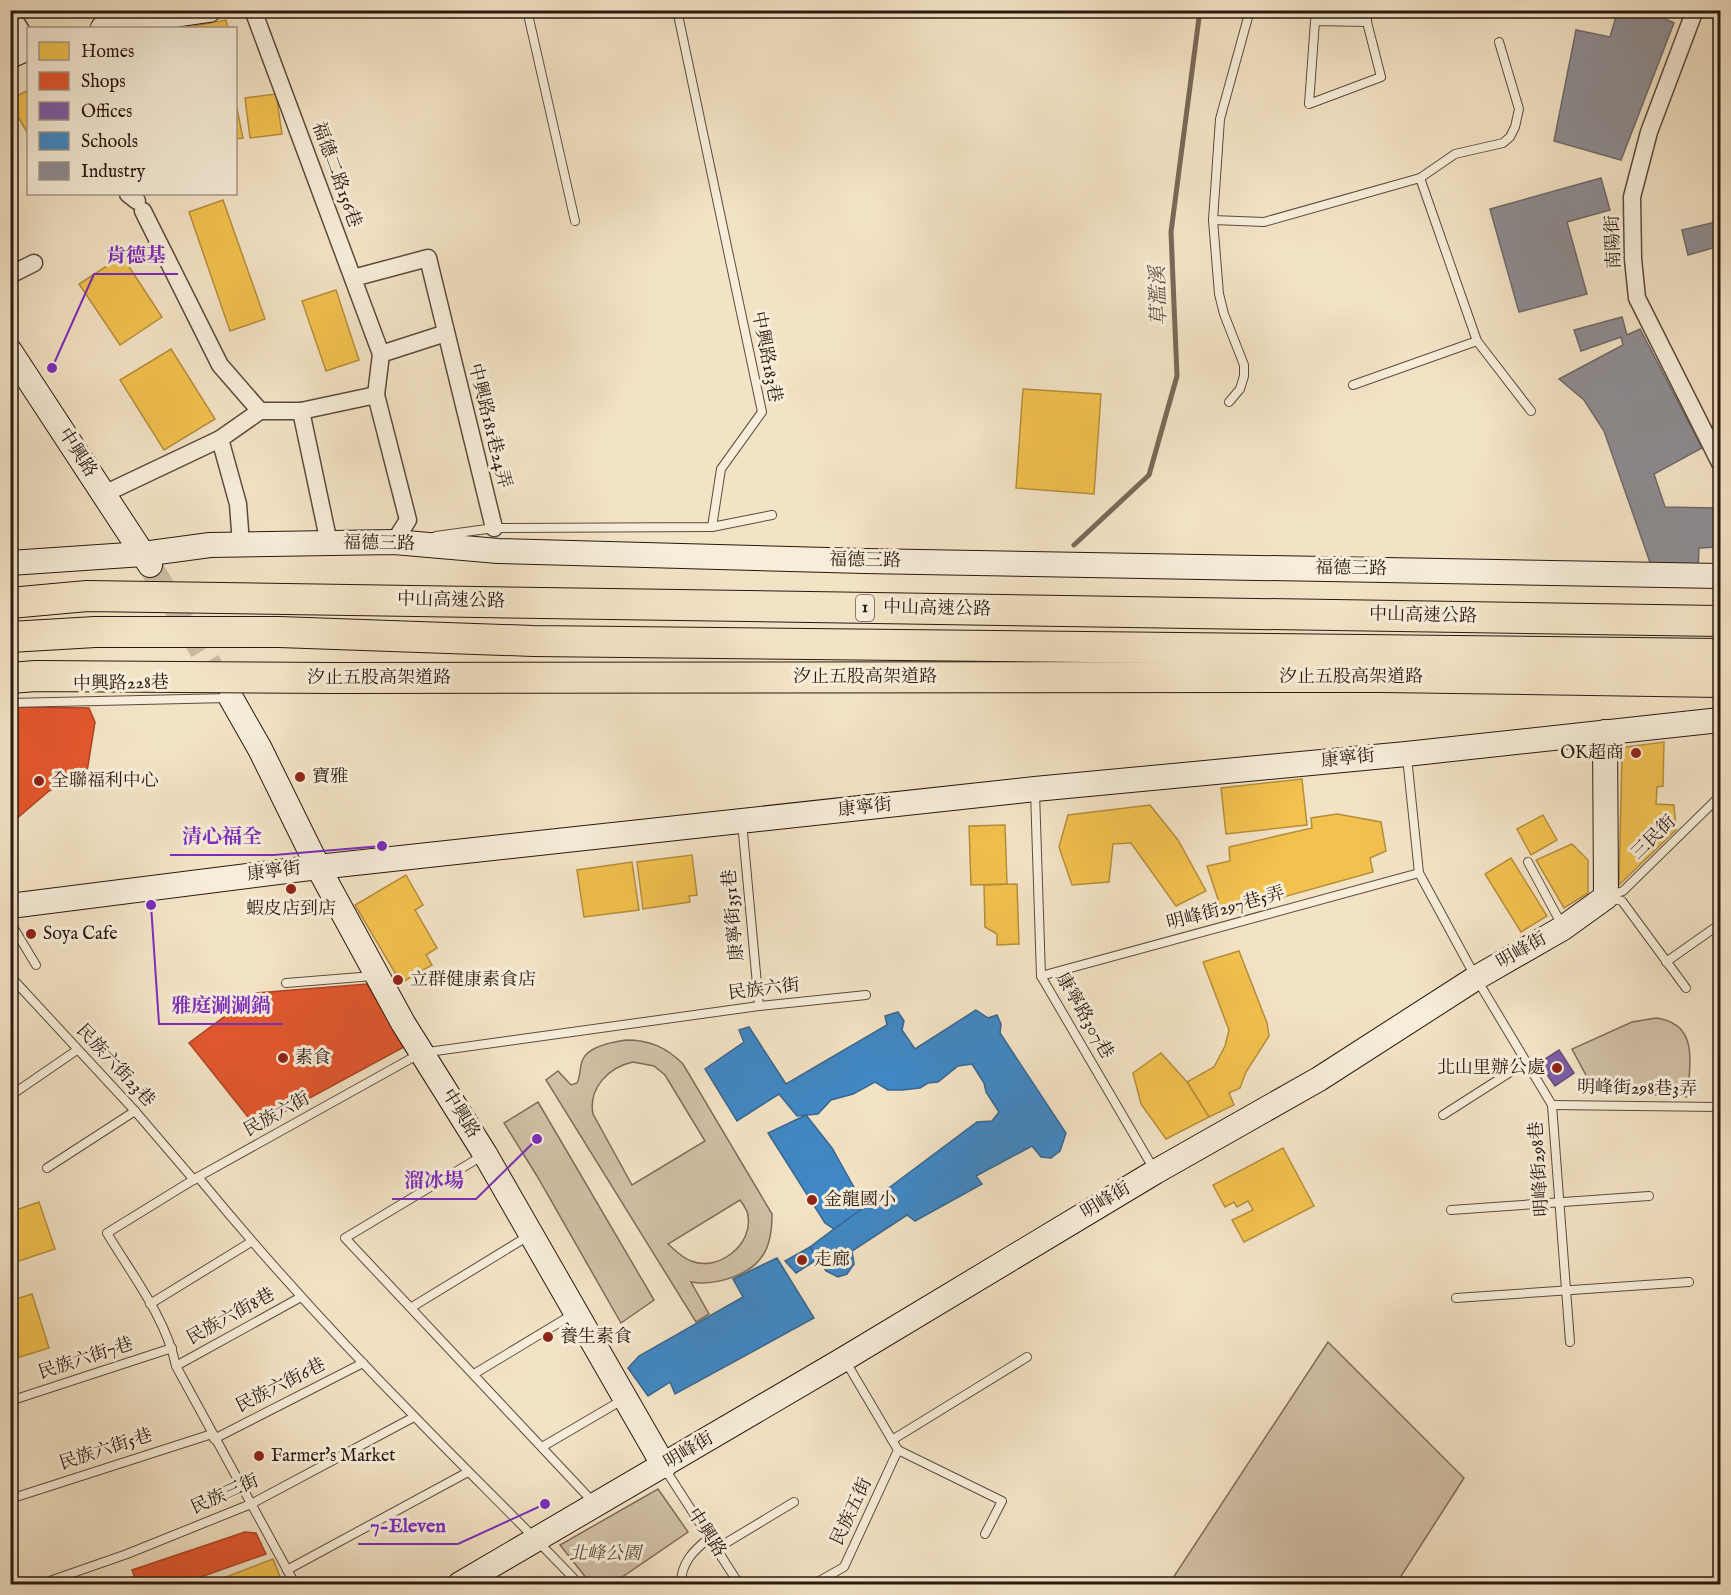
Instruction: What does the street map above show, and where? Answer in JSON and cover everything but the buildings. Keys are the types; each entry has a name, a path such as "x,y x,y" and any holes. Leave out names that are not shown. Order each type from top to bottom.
{"highway":[{"name":"中山高速公路","path":"10,603 87,596 1720,621"},
{"name":"中山高速公路","path":"10,637 95,632 279,632 533,641 1720,654"},
{"name":"汐止五股高架道路","path":"10,678 36,676 1383,677 1720,682"}],"street":[{"path":"107,27 209,10"},
{"name":"福德二路156巷","path":"253,10 381,354"},
{"name":"南陽街","path":"1695,10 1648,132 1632,197 1633,259 1637,298 1720,464"},
{"path":"10,13 27,39"},
{"path":"10,56 27,48"},
{"path":"136,202 220,365 260,411"},
{"name":"中興路181巷24弄","path":"353,278 428,258 495,528"},
{"path":"10,275 34,263"},
{"path":"394,542 408,520 376,395 381,354 446,333"},
{"name":"中興路","path":"10,351 148,562"},
{"path":"104,494 220,439 260,411 301,411 376,395"},
{"path":"301,411 329,543"},
{"path":"220,439 238,504 241,544"},
{"name":"福德三路","path":"10,563 148,562 210,545 394,542 498,551 864,561 1720,576"},
{"name":"中興路","path":"231,698 260,749 318,867 377,975 421,1053 485,1154 664,1466"},
{"name":"康寧街","path":"10,906 318,867 1035,789 1406,754 1720,720"},
{"path":"1605,732 1606,897"},
{"name":"明峰街","path":"460,1584 664,1466 1155,1172 1318,1079 1476,978 1563,927 1606,897"}],"lane":[{"path":"527,10 575,221"},
{"name":"中興路183巷","path":"677,10 762,412 721,469 712,527"},
{"path":"1229,402 1240,389 1244,376 1244,365 1224,314 1219,294 1213,220 1220,119 1250,10"},
{"path":"1367,10 1367,22 1381,77 1309,104 1315,21 1367,22"},
{"path":"1213,220 1264,222 1420,178 1455,154 1503,143 1510,137 1515,127 1519,109 1499,42"},
{"path":"1420,178 1477,341 1531,411"},
{"path":"1353,385 1477,341"},
{"path":"394,542 495,528 712,527 772,515"},
{"name":"中興路228巷","path":"10,703 231,698"},
{"path":"1406,754 1419,873"},
{"name":"康寧路307巷","path":"1035,789 1041,976 1155,1172"},
{"name":"三民街","path":"1606,897 1623,891 1720,795"},
{"name":"康寧街351巷","path":"742,821 759,1006"},
{"path":"1528,862 1563,927"},
{"name":"明峰街297巷5弄","path":"1041,976 1419,873"},
{"name":"明峰街298巷","path":"1419,873 1476,978 1552,1105 1570,1342"},
{"path":"1606,897 1622,901 1686,988"},
{"path":"10,922 36,964"},
{"path":"1666,962 1720,924"},
{"path":"286,983 377,975"},
{"name":"民族六街23巷","path":"10,976 135,1111 301,1297 468,1472 579,1584"},
{"name":"民族六街","path":"295,1584 176,1366 172,1348 150,1304 107,1233 196,1179 421,1053 759,1006 866,995"},
{"path":"10,1096 77,1050"},
{"path":"1443,1115 1526,1062"},
{"name":"明峰街298巷3弄","path":"1552,1105 1719,1107 1720,1110"},
{"path":"47,1168 135,1111"},
{"path":"485,1154 345,1238 597,1505"},
{"path":"1450,1210 1649,1196"},
{"path":"412,1307 530,1235"},
{"path":"150,1304 251,1242"},
{"path":"1456,1298 1689,1282"},
{"name":"民族六街8巷","path":"176,1366 301,1297"},
{"path":"474,1374 575,1313"},
{"name":"民族六街7巷","path":"10,1401 172,1348"},
{"path":"892,1440 1027,1358"},
{"path":"844,1359 898,1450 1002,1501 985,1534"},
{"name":"民族六街6巷","path":"213,1436 363,1363"},
{"path":"542,1447 624,1399"},
{"name":"民族三街","path":"41,1584 127,1554 251,1504 414,1416"},
{"name":"民族六街5巷","path":"10,1499 213,1436"},
{"name":"民族五街","path":"814,1584 844,1567 898,1450"},
{"name":"中興路","path":"664,1466 739,1584"},
{"path":"287,1570 468,1472"},
{"path":"716,1549 794,1502"},
{"path":"681,1584 681,1573 691,1553 709,1538"}],"green space":[{"path":"1656,1018 1680,1028 1686,1037 1690,1059 1688,1097 1628,1093 1627,1079 1587,1077 1572,1049 1632,1022"},
{"path":"626,1040 643,1041 657,1046 683,1064 772,1214 766,1250 750,1269 720,1281 691,1282 709,1314 696,1322 546,1080 558,1071 571,1085 577,1083 582,1062 590,1051 602,1045","holes":["633,1062 654,1066 665,1075 705,1141 632,1185 593,1114 592,1105 597,1087 602,1080 616,1069","740,1200 747,1212 748,1227 745,1237 732,1254 712,1263 701,1263 682,1256 668,1244"]},
{"path":"538,1102 654,1300 621,1323 504,1123"},
{"path":"1328,1342 1464,1478 1396,1584 1169,1584"},
{"name":"北峰公園","path":"658,1489 688,1532 612,1584 591,1584 560,1545"}],"waterway":[{"name":"草濫溪","path":"1074,545 1149,475 1177,376 1171,232 1200,10"}],"tunnel":[{"path":"152,569 225,689"}],"place":[{"name":"肯德基","path":"52,368"},
{"name":"OK超商","path":"1636,753"},
{"name":"寶雅","path":"300,777"},
{"name":"全聯福利中心","path":"39,781"},
{"name":"清心福全","path":"382,846"},
{"name":"蝦皮店到店","path":"291,889"},
{"name":"雅庭涮涮鍋","path":"151,905"},
{"name":"Soya Cafe","path":"31,934"},
{"name":"立群健康素食店","path":"398,980"},
{"name":"素食","path":"283,1058"},
{"name":"北山里辦公處","path":"1557,1068"},
{"name":"溜冰場","path":"537,1139"},
{"name":"金龍國小","path":"812,1200"},
{"name":"走廊","path":"802,1260"},
{"name":"養生素食","path":"548,1337"},
{"name":"Farmer's Market","path":"259,1456"},
{"name":"7-Eleven","path":"545,1504"}]}
